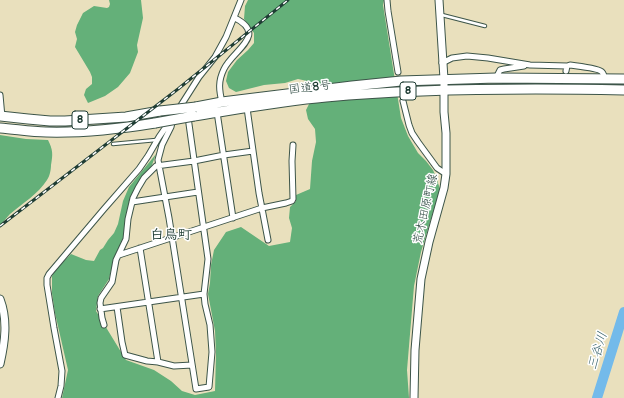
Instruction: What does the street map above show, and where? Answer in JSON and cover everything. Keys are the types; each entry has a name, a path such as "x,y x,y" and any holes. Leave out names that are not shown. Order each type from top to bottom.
{"highway":[{"name":"国道8号","path":"0,128 46,132 82,131 126,127 155,123 193,113 222,102 401,81 496,78 624,79"},
{"name":"国道8号","path":"0,119 65,121 126,117 160,112 217,112 326,97 415,91 508,88 624,90"}],"main road":[{"name":"荒木田原町線","path":"414,398 415,350 421,279 429,242 444,188 446,174 444,79 439,0"},
{"path":"0,299 5,321 5,338 0,364"}],"street":[{"path":"58,398 61,386 62,371 46,285 47,278 72,245 140,169 157,140 199,77 215,57 226,38 241,0"},
{"path":"387,0 398,72"},
{"path":"222,102 219,88 224,68 249,37 246,26 234,18"},
{"path":"442,63 452,58 467,56 530,65 566,68 573,66 600,71 602,72 604,78"},
{"path":"496,78 500,70 530,65"},
{"path":"0,95 0,119"},
{"path":"404,100 412,133 437,168 446,174"},
{"path":"247,108 259,193 268,240"},
{"path":"217,112 233,218"},
{"path":"173,118 171,127 158,155 158,160 172,237 196,389 209,387 212,352 210,325 204,294 208,259 194,161 193,113"},
{"path":"119,255 262,208 292,201 293,145"},
{"path":"104,325 100,303 112,282 116,260 126,239 128,219 132,202 135,193 144,178 156,166 159,165 194,161 253,150"},
{"path":"132,202 198,192"},
{"path":"140,248 158,362"},
{"path":"100,309 204,294"},
{"path":"117,307 125,355 174,366 192,365"}],"lane":[{"path":"439,15 485,26"},
{"path":"113,144 157,140"}],"green space":[{"path":"109,0 141,0 143,18 137,45 138,52 130,73 118,87 105,96 88,103 84,95 86,89 92,84 92,77 75,47 77,39 75,32 83,13 94,6 109,7"},
{"path":"248,0 384,0 383,5 401,118 408,136 418,153 433,170 440,189 421,252 414,286 407,370 409,398 62,398 68,370 55,313 52,293 52,276 56,269 71,254 86,260 94,261 100,250 114,233 118,224 123,201 129,187 156,154 150,169 132,195 126,218 124,239 114,258 109,279 98,296 96,311 126,360 154,370 171,381 182,391 195,395 215,391 215,331 208,294 214,250 226,232 241,227 269,246 290,242 292,228 289,218 290,207 296,201 296,195 310,189 312,161 316,142 315,129 308,119 306,110 312,98 307,81 298,79 285,83 264,85 236,92 229,88 226,81 228,72 237,60 254,43 254,33 244,19 245,6"},
{"path":"0,135 26,139 48,140 52,149 52,155 50,175 43,185 35,194 10,214 0,226"}],"waterway":[{"name":"三谷川","path":"597,398 624,312"}],"tunnel":[{"path":"398,72 403,101"}],"railway":[{"path":"0,226 178,89 288,0"}],"district":[{"name":"白鳥町","path":"171,235"}]}
